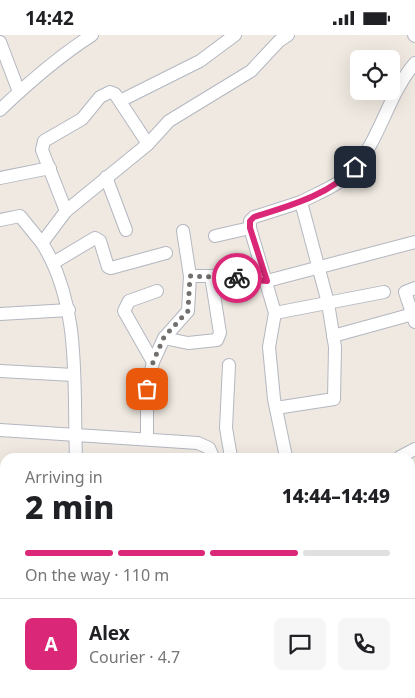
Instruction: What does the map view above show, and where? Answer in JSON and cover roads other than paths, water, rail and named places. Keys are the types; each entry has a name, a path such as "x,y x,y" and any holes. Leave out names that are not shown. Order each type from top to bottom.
{"street":[{"path":"0,110 18,92 68,50 92,35"},
{"path":"120,101 200,61 235,35"},
{"path":"42,243 66,211 148,144 169,121 251,71 271,40 288,35"},
{"path":"0,42 18,92"},
{"path":"285,453 276,408 269,347 275,313 250,228 250,221 254,217 301,203 346,177 366,152 396,88 415,63"},
{"path":"66,211 42,150 44,141 82,119 105,92 115,94 148,144"},
{"path":"0,179 50,168"},
{"path":"106,177 126,229"},
{"path":"276,408 334,399 333,336 328,303 301,203"},
{"path":"0,220 20,216 42,243 53,263 69,310 72,325 76,453"},
{"path":"216,236 250,228"},
{"path":"147,438 147,389 153,362 164,337 188,311 190,276 183,231"},
{"path":"53,263 95,237 100,241 108,267 111,268 166,253"},
{"path":"190,276 267,281 415,242"},
{"path":"164,337 188,343 217,340 220,333 211,276"},
{"path":"333,336 414,318 406,292 415,288"},
{"path":"153,362 124,311 129,301 157,291"},
{"path":"275,313 384,292"},
{"path":"0,314 69,310"},
{"path":"229,365 226,428 229,453"},
{"path":"0,371 74,375"},
{"path":"0,429 147,438 204,445 209,448 211,453"}]}
